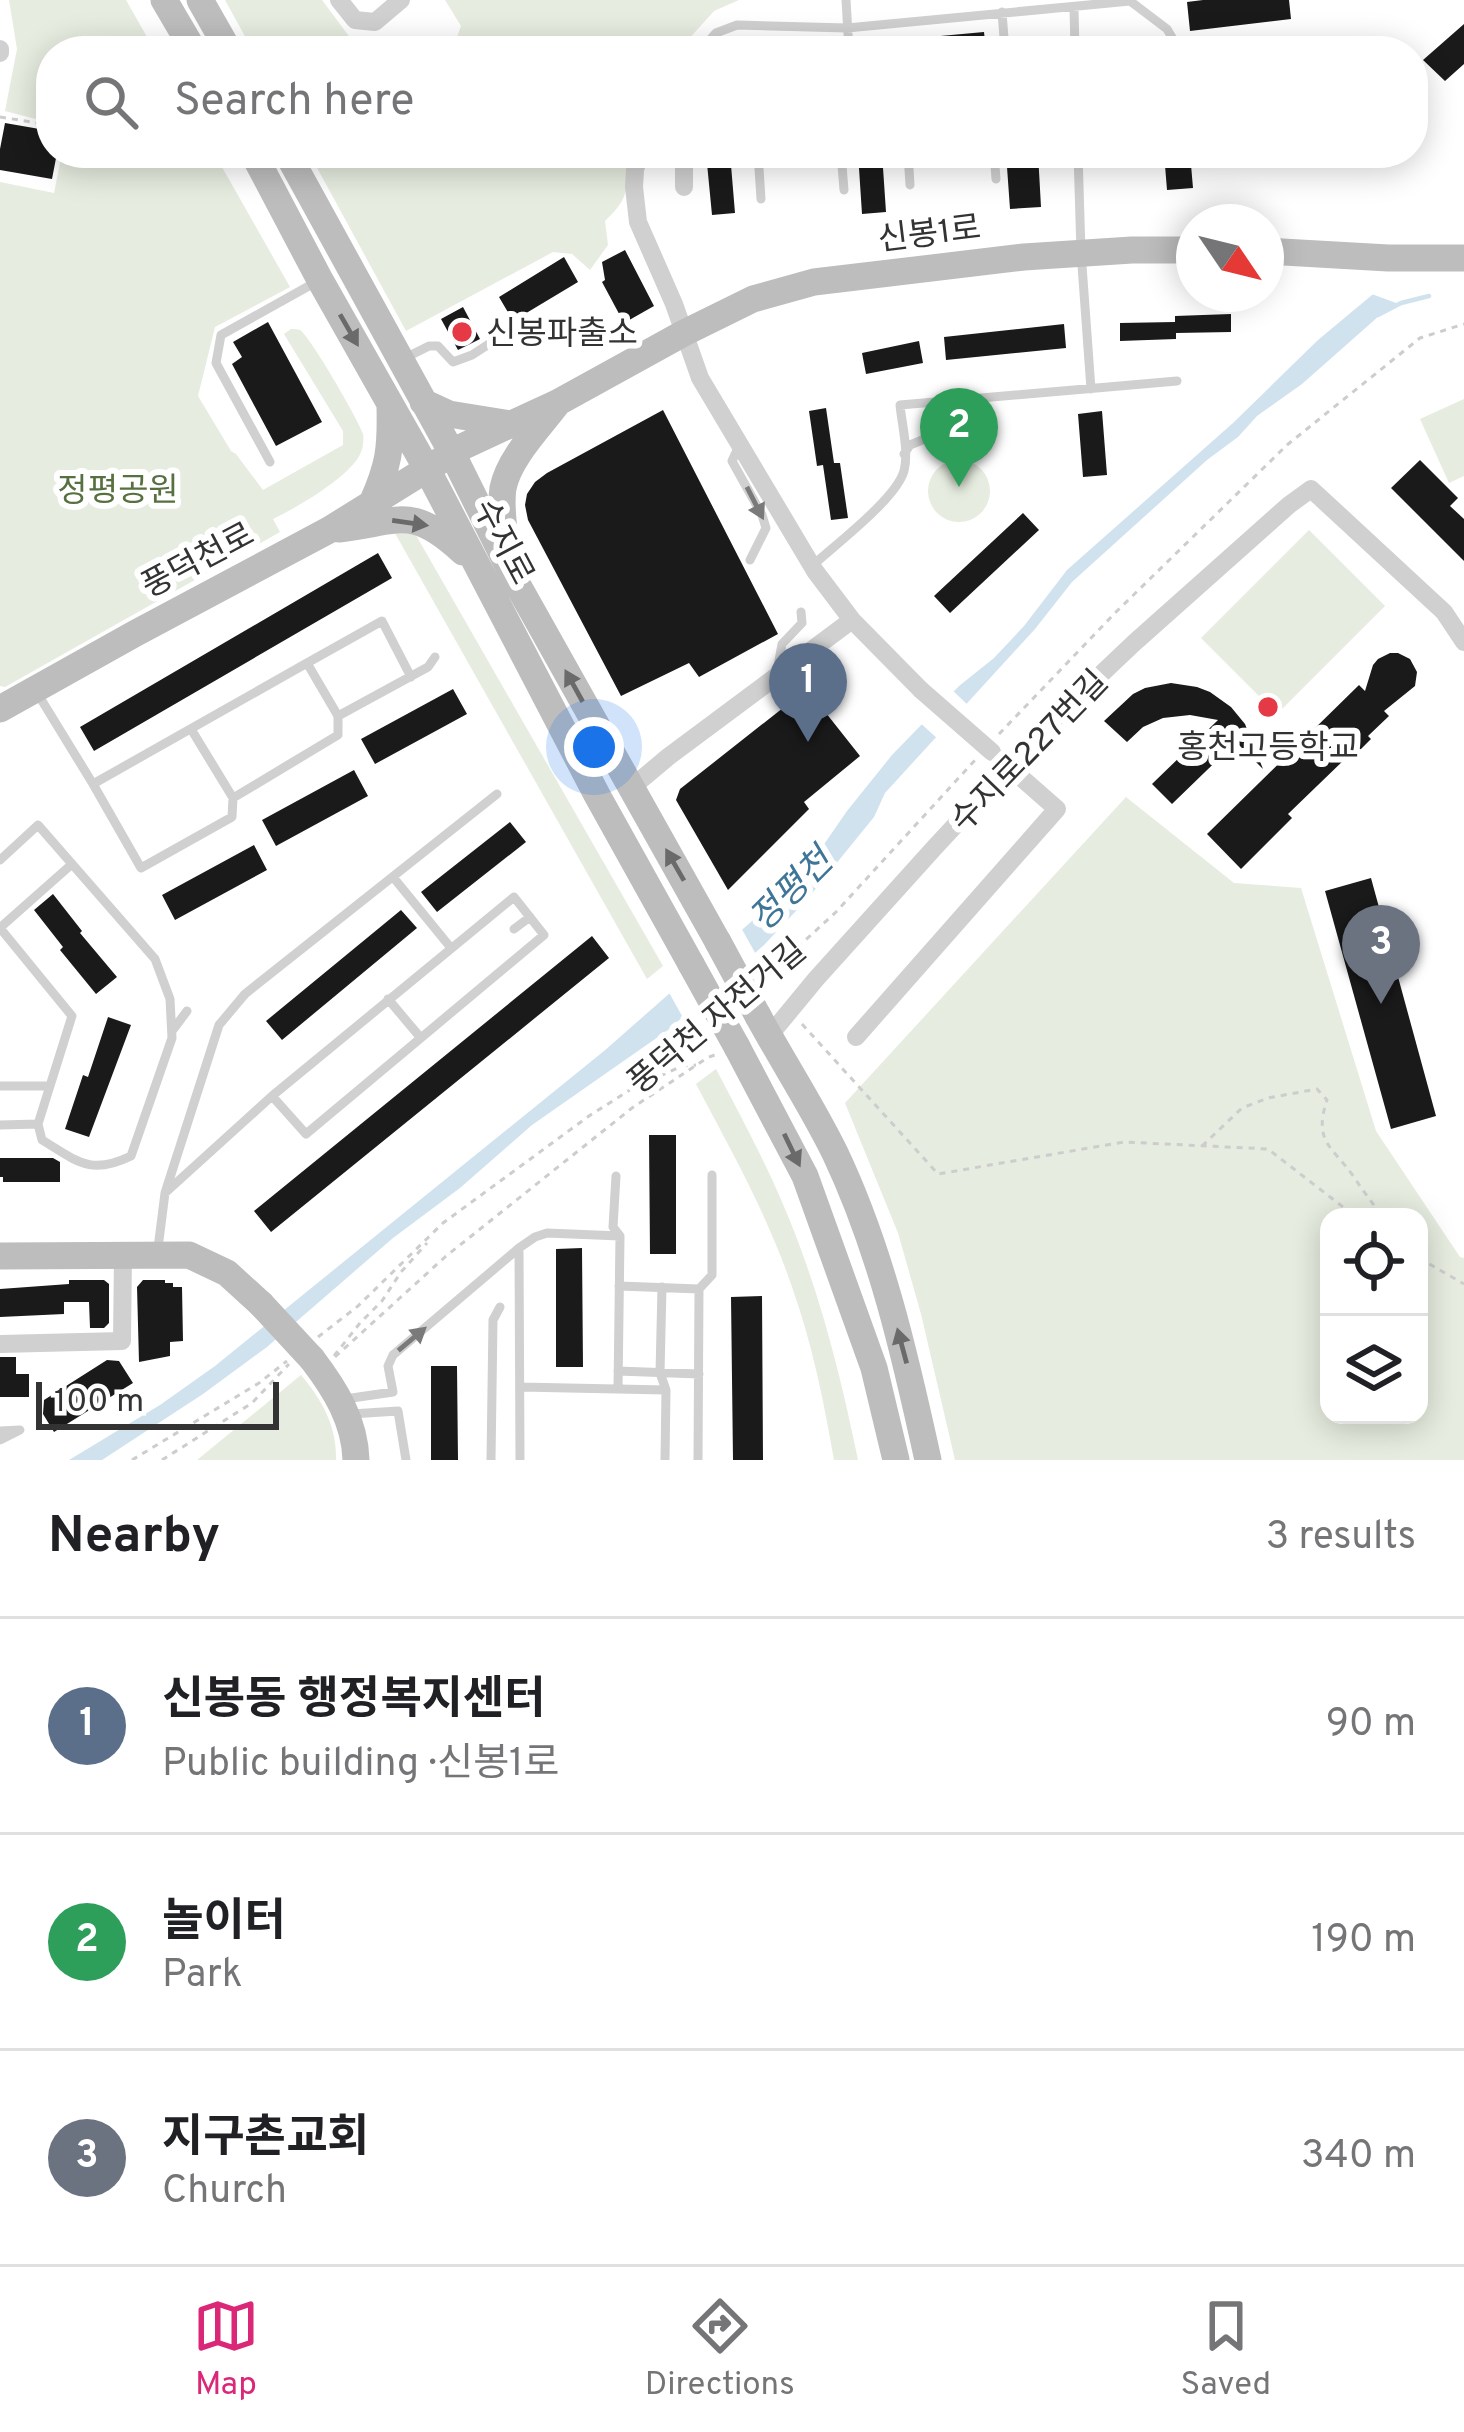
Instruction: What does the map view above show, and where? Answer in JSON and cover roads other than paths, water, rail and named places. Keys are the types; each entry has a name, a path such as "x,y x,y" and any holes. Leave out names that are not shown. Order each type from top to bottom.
{"main road":[{"path":"164,0 185,36"},
{"path":"200,0 220,36"},
{"name":"수지로","path":"261,168 805,1176 874,1368 896,1460"},
{"name":"수지로","path":"294,168 763,1026"},
{"name":"신봉1로","path":"427,469 753,299 814,282 1081,252 1176,250"},
{"path":"1284,252 1464,258"},
{"path":"423,402 449,415 509,424"},
{"path":"372,503 391,448 390,403"},
{"path":"508,563 504,485 519,455 557,403"},
{"name":"풍덕천로","path":"0,710 329,530 427,469"},
{"path":"329,530 398,518 419,520 477,565"},
{"path":"763,1026 813,1111 856,1205 889,1295 928,1460"},
{"path":"0,1256 189,1255 215,1266 261,1304 343,1407 356,1460"}],"street":[{"path":"339,0 355,20 374,22 401,0"},
{"path":"636,168 638,222 700,379 812,566 852,620 921,690 1057,809 856,1037"},
{"path":"684,168 684,188"},
{"name":"수지로227번길","path":"763,1026 791,1012 1009,767 1119,656 1311,489 1444,612 1464,642"},
{"path":"631,788 852,620"},
{"path":"0,1343 122,1341 123,1254"}],"lane":[{"path":"846,0 848,36"},
{"path":"713,36 731,26 848,28 1130,0 1172,36"},
{"path":"1074,8 1075,36"},
{"path":"1002,12 1004,36"},
{"path":"759,168 761,199"},
{"path":"842,168 844,190"},
{"path":"909,168 910,184"},
{"path":"995,168 996,179"},
{"path":"1078,168 1090,389"},
{"path":"270,462 216,363 221,335 320,280"},
{"path":"400,360 438,346 454,362 492,342"},
{"path":"812,566 890,495 903,472 900,405 1177,381"},
{"path":"904,454 910,445 927,438"},
{"path":"739,446 732,460 766,528 751,560"},
{"path":"775,679 782,644 802,623 801,612"},
{"path":"93,784 382,621 411,676"},
{"path":"338,716 428,667 435,657"},
{"path":"233,798 338,735 338,716 307,663"},
{"path":"36,692 141,868 232,817 233,798 191,729"},
{"path":"157,1254 165,1192 225,1015 245,994 497,794"},
{"path":"0,860 38,825 155,959 170,999 172,1038 130,1156 105,1166 91,1167 42,1140 38,1124 72,1016 1,927 72,864"},
{"path":"393,877 452,948"},
{"path":"165,1192 272,1096 514,898 544,935 306,1134 291,1111 272,1096"},
{"path":"514,929 530,917"},
{"path":"388,999 420,1037"},
{"path":"172,1031 187,1011"},
{"path":"26,1070 26,1086"},
{"path":"0,1086 50,1086"},
{"path":"0,1125 38,1124"},
{"path":"698,1460 699,1289 712,1275 712,1175"},
{"path":"616,1176 618,1389"},
{"path":"343,1407 392,1392 388,1366 393,1355 535,1237 547,1233 620,1236"},
{"path":"519,1248 520,1460"},
{"path":"712,1275 726,1276"},
{"path":"620,1286 699,1289"},
{"path":"662,1287 665,1460"},
{"path":"491,1460 495,1306 520,1308"},
{"path":"618,1371 699,1374"},
{"path":"520,1387 666,1390"},
{"path":"343,1407 398,1412 406,1460"}],"water":[{"name":"정평천","path":"1393,284 1407,300 1388,308 1302,384 1257,416 1072,582 885,793 874,817 764,945 668,1030 532,1125 267,1347 102,1460 69,1460 215,1366 604,1051 769,906 807,869 892,755 959,686 994,658 1067,570 1233,423 1318,340 1372,295"}],"waterway":[{"name":"정평천","path":"1378,315 1429,296"}],"place":[{"name":"신봉파출소","path":"462,332"},
{"name":"놀이터","path":"959,487"},
{"name":"홍천고등학교","path":"1268,707"},
{"name":"신봉동 행정복지센터","path":"808,742"},
{"name":"지구촌교회","path":"1381,1004"}],"park label":[{"name":"정평공원","path":"118,489"}]}
